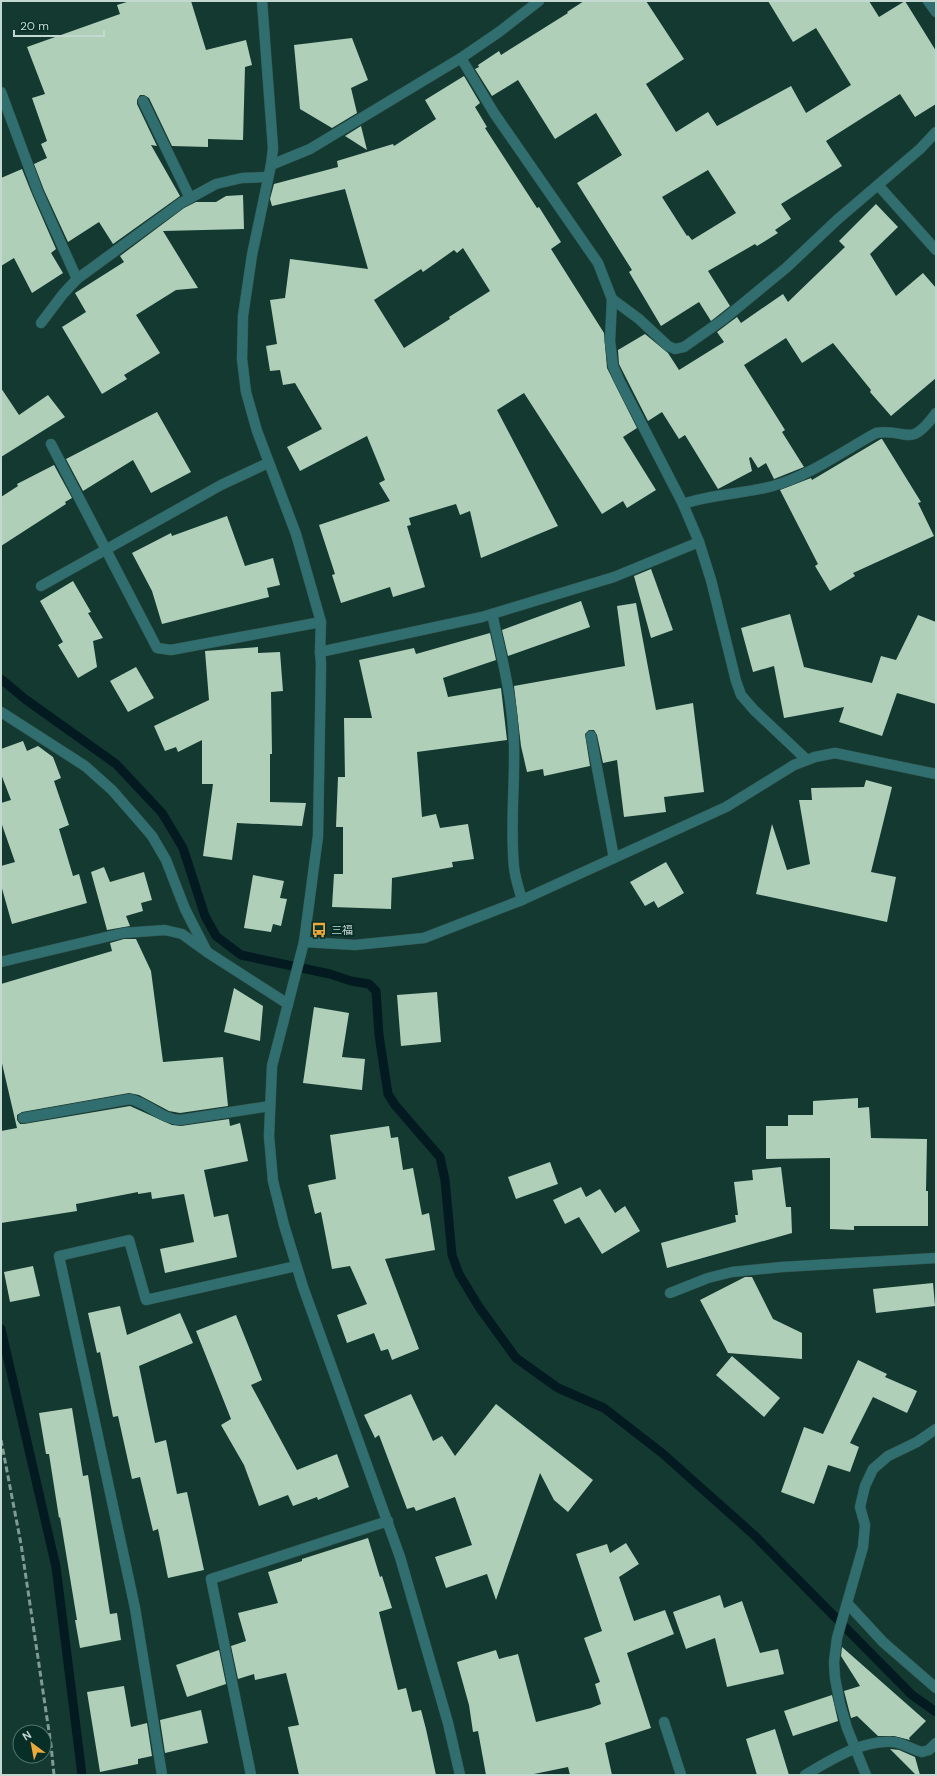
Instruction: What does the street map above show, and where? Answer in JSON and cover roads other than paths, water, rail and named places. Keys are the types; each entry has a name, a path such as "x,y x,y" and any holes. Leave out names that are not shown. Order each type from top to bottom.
{"street":[{"path":"262,1 273,148 252,255 244,308 242,359 246,392 257,431 296,534 321,622 318,836 304,942 272,1066 269,1136 274,1181 284,1225 296,1266 400,1557 427,1646 448,1723 460,1775"},
{"path":"271,164 310,149 461,58 499,32 539,1"},
{"path":"928,1 936,12"},
{"path":"461,58 494,113 598,263 612,298 610,341 613,366 683,504 699,542 711,580 736,681 741,695 754,710 807,760"},
{"path":"1,92 38,192 77,279"},
{"path":"143,101 190,198"},
{"path":"612,298 639,319 668,346 675,349 684,347 724,319 786,268 878,184 920,149 936,132"},
{"path":"41,323 63,294 77,279 181,203 216,184 242,178 268,177"},
{"path":"878,184 936,250"},
{"path":"683,504 698,499 751,492 775,486 815,467 876,433 883,432 906,436 913,435 930,421 936,412"},
{"path":"51,444 157,648 171,650 321,622"},
{"path":"41,586 221,485 268,463"},
{"path":"320,652 492,614 614,576 699,542"},
{"path":"492,614 512,712 514,745 512,815 514,868 522,900"},
{"path":"1,712 85,766 112,790 140,822 152,836 166,860 185,909 207,952"},
{"path":"591,736 614,858"},
{"path":"304,942 355,945 424,938 522,900 726,807 794,764 807,760 835,753 936,774"},
{"path":"1,962 123,933 166,930 182,934 207,952 288,1004"},
{"path":"23,1118 130,1099 141,1101 170,1119 180,1120 270,1106"},
{"path":"162,1775 135,1608 59,1256 130,1240 146,1300 296,1266"},
{"path":"670,1293 708,1278 732,1272 782,1266 936,1258"},
{"path":"866,1775 840,1704 834,1662 837,1638 863,1547 865,1525 860,1507 865,1486 873,1469 888,1456 917,1442 936,1429"},
{"path":"251,1775 210,1579 388,1521"},
{"path":"847,1603 883,1642 936,1688"},
{"path":"664,1722 681,1775"},
{"path":"804,1775 842,1753 870,1745 895,1742 922,1752 929,1750 936,1743"}],"waterway":[{"path":"1,679 25,699 116,764 162,813 183,848 205,916 216,936 241,955 369,984 376,991 379,1035 388,1094 395,1105 440,1157 445,1180 452,1255 459,1274 479,1307 516,1358 558,1388 604,1408 662,1453 754,1535 912,1695 936,1712"},
{"path":"1,1329 56,1567 82,1775"}],"railway":[{"path":"1,1440 21,1544 51,1745 54,1775"}],"place":[{"name":"三福","path":"319,930"}]}
